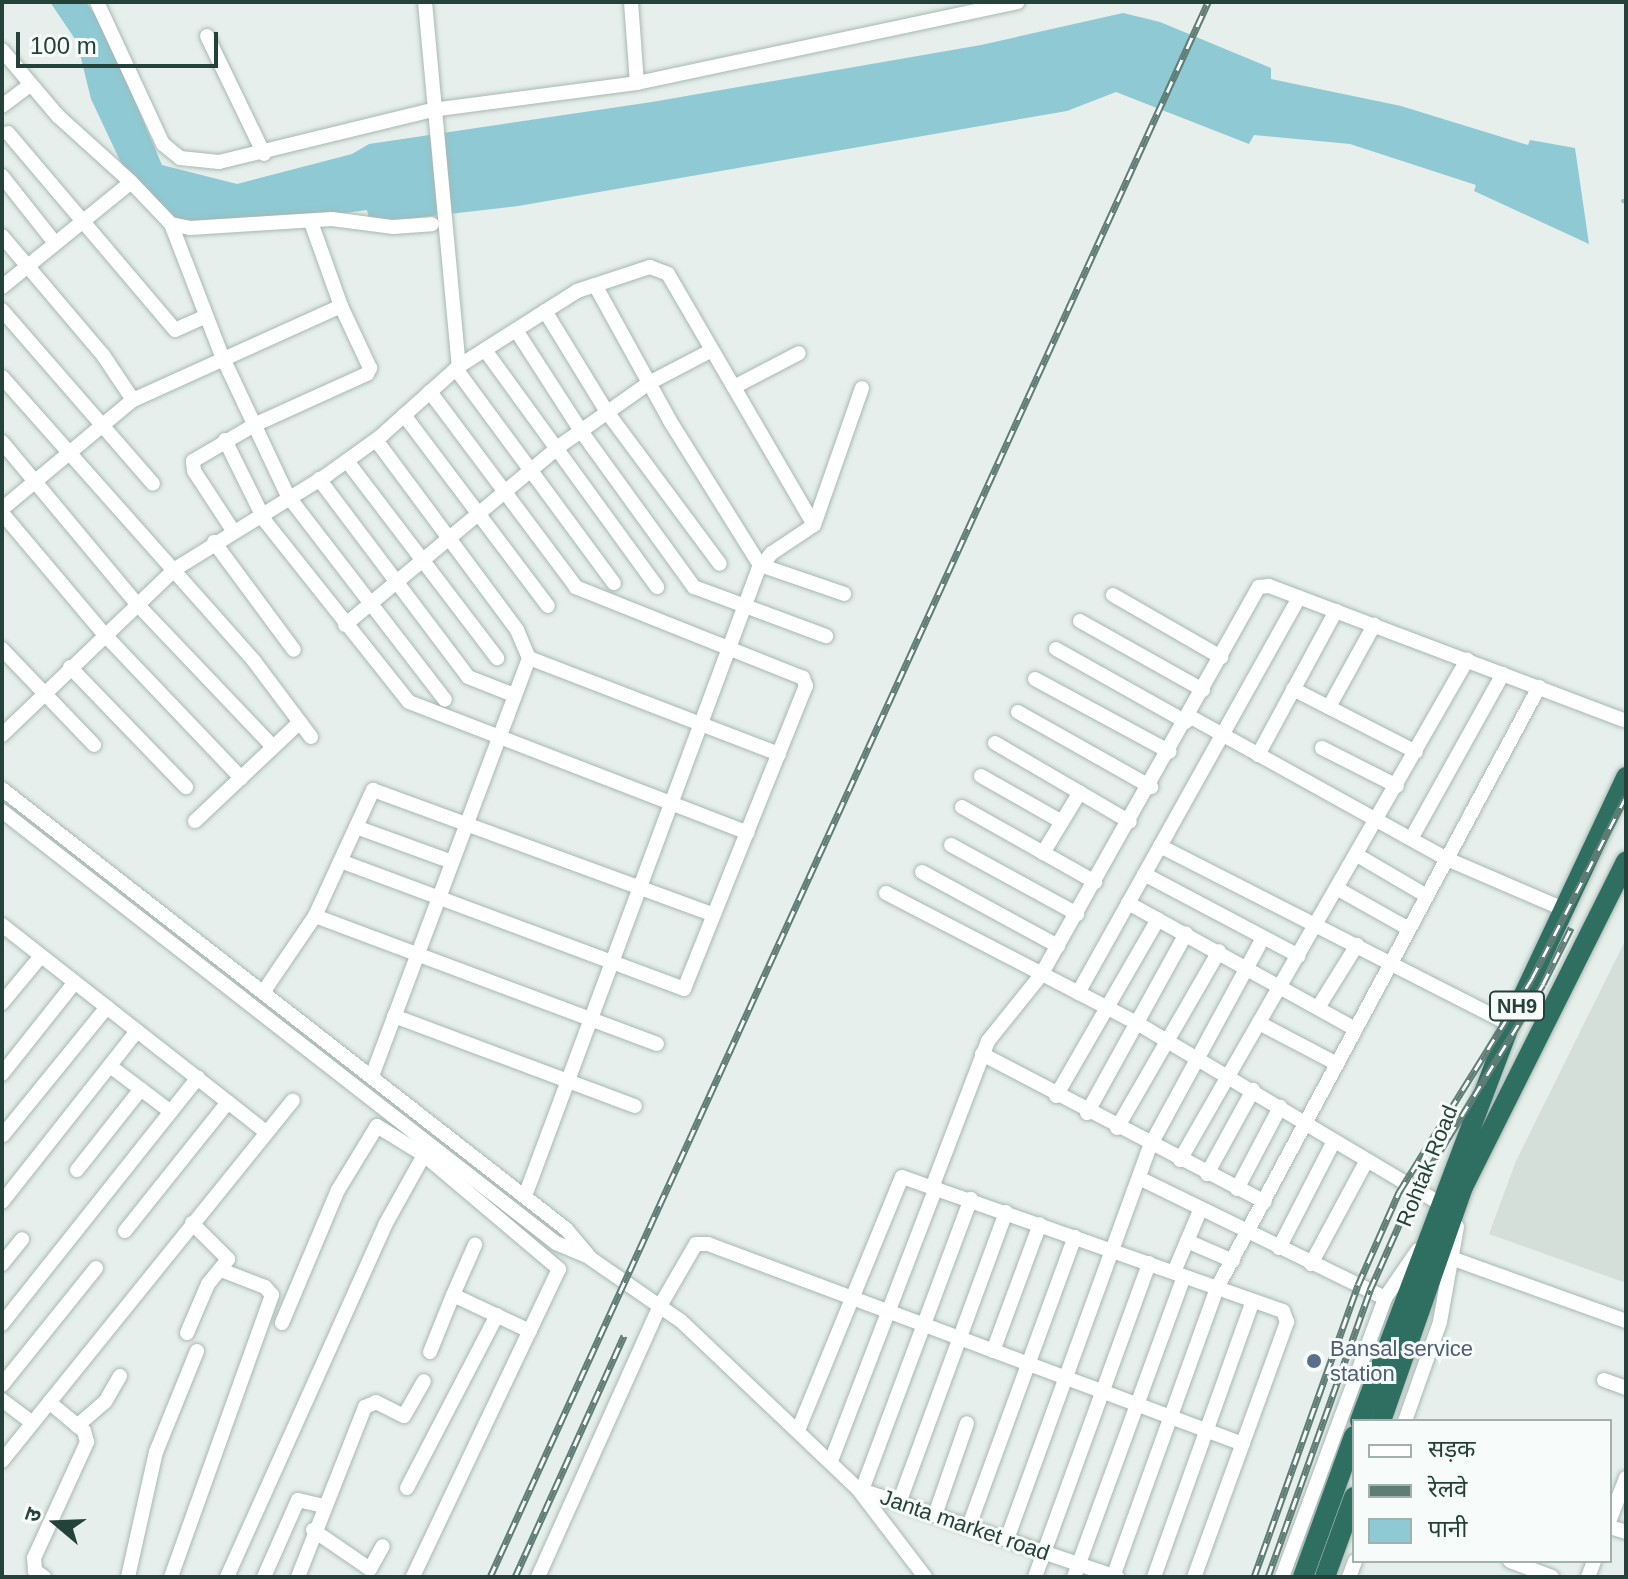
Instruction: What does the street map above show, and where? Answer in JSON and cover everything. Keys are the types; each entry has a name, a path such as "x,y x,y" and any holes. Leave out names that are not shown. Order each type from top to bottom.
{"highway":[{"name":"Rohtak Road","path":"1403,1303 1423,1242 1510,1024 1561,908 1626,777"},
{"name":"Rohtak Road","path":"1463,1187 1626,861"},
{"name":"NH9","path":"1361,1419 1403,1303 1463,1187"},
{"name":"NH9","path":"1381,1419 1403,1303"},
{"path":"1303,1577 1352,1442"},
{"path":"1325,1577 1352,1503"}],"street":[{"path":"97,2 170,152 200,162 264,154 432,112 637,83 1017,2"},
{"path":"425,2 438,226 457,368 614,583"},
{"path":"631,2 637,83"},
{"path":"207,36 264,154"},
{"path":"2,50 31,84 171,224 222,356 288,496 445,700"},
{"path":"2,106 31,84"},
{"path":"8,133 175,330 206,316"},
{"path":"2,176 55,243"},
{"path":"2,287 131,182"},
{"path":"171,224 255,227 311,222 438,226"},
{"path":"232,529 192,466 199,455 254,425 369,372 311,222"},
{"path":"2,236 103,355 133,400"},
{"path":"2,735 172,572 232,529 347,461 376,440 457,368 545,311 595,285 650,267 663,269 814,525"},
{"path":"595,285 649,383 760,565 844,594"},
{"path":"241,778 104,634 2,511 133,400 222,356 341,306"},
{"path":"2,310 153,484"},
{"path":"545,311 607,412 720,564"},
{"path":"516,330 581,431 690,583 826,636"},
{"path":"485,350 657,587"},
{"path":"345,625 581,431 649,383 712,350"},
{"path":"734,387 799,353"},
{"path":"2,377 67,454 254,661 311,737"},
{"path":"525,1196 760,565 814,525 862,388"},
{"path":"343,862 684,989 806,682 729,647 576,587 503,494 430,392"},
{"path":"404,415 476,516 548,606"},
{"path":"225,440 259,513 409,702 497,740 748,833"},
{"path":"376,440 447,541 517,630 529,658 779,754"},
{"path":"2,442 137,604 273,747"},
{"path":"347,461 497,658"},
{"path":"319,479 468,677 514,695"},
{"path":"214,542 294,650"},
{"path":"831,1461 982,1054 1041,975 1151,787 1259,587 1299,597 1623,720"},
{"path":"1113,595 1221,657"},
{"path":"1078,993 1299,597"},
{"path":"1258,755 1336,611"},
{"path":"1080,621 1203,690"},
{"path":"1329,707 1374,625"},
{"path":"2,649 94,745"},
{"path":"1056,649 1447,859 1561,908"},
{"path":"372,1076 529,658"},
{"path":"1180,1160 1467,660"},
{"path":"70,667 186,787"},
{"path":"1411,839 1503,674"},
{"path":"1035,679 1170,752"},
{"path":"1115,1577 1217,1288 1250,1233 1305,1122 1539,687"},
{"path":"1293,689 1416,752"},
{"path":"1018,712 1151,787"},
{"path":"195,821 300,722"},
{"path":"995,743 1130,822"},
{"path":"1322,748 1397,786"},
{"path":"981,776 1062,822"},
{"path":"2,789 525,1196 566,1229 590,1258"},
{"path":"264,991 315,916 343,862 373,790 712,914"},
{"path":"1043,853 1080,792"},
{"path":"962,807 1095,882"},
{"path":"2,811 556,1243 590,1258 660,1306 799,1428 860,1489 925,1577"},
{"path":"356,827 452,862"},
{"path":"951,845 1077,914"},
{"path":"1160,846 1317,923 1510,1024"},
{"path":"1357,855 1427,896"},
{"path":"922,872 1058,946"},
{"path":"1144,874 1299,956"},
{"path":"1338,889 1409,929"},
{"path":"886,893 1137,1023 1229,1075 1366,1162 1439,1203"},
{"path":"1128,903 1282,984 1355,1029"},
{"path":"315,916 590,1022 657,1044"},
{"path":"1056,1096 1158,919"},
{"path":"4,931 75,982 266,1132"},
{"path":"1087,1113 1186,934"},
{"path":"1007,1539 1150,1146 1195,1056 1263,938"},
{"path":"1319,1006 1357,945"},
{"path":"1117,1128 1219,951"},
{"path":"2,1003 41,956"},
{"path":"2,1074 75,982"},
{"path":"3,1135 107,1007"},
{"path":"394,1016 635,1106"},
{"path":"1259,1023 1337,1064"},
{"path":"2,1202 137,1031"},
{"path":"982,1054 1150,1146 1265,1202"},
{"path":"110,1066 171,1112"},
{"path":"2,1324 198,1078"},
{"path":"77,1170 141,1089"},
{"path":"1207,1174 1253,1090"},
{"path":"2,1461 293,1101"},
{"path":"125,1231 228,1102"},
{"path":"1237,1189 1280,1107"},
{"path":"282,1323 338,1190 374,1128 383,1126 424,1155 559,1269 413,1577"},
{"path":"1279,1248 1334,1141"},
{"path":"227,1577 385,1225 424,1155"},
{"path":"1311,1264 1366,1162"},
{"path":"799,1428 897,1181 909,1177 1253,1301 1288,1318 1194,1577"},
{"path":"1139,1178 1311,1264 1403,1303 1282,1577"},
{"name":"Rohtak Road","path":"1406,1419 1440,1322 1463,1187"},
{"path":"860,1489 971,1199"},
{"path":"1076,1570 1137,1404 1187,1241 1201,1208"},
{"path":"899,1503 1006,1212"},
{"path":"187,1333 208,1284 221,1270 227,1256 192,1223"},
{"path":"993,1351 1040,1224"},
{"path":"969,1526 1075,1237"},
{"path":"2,1264 22,1239"},
{"path":"1187,1241 1233,1261"},
{"path":"538,1577 660,1306 696,1244 1243,1444"},
{"path":"430,1352 475,1245"},
{"path":"1451,1258 1626,1321"},
{"path":"1035,1577 1149,1263"},
{"path":"2,1385 96,1268"},
{"path":"171,1577 272,1295 265,1287 221,1270"},
{"path":"453,1295 530,1331"},
{"path":"1154,1577 1253,1301"},
{"path":"407,1488 497,1315"},
{"path":"128,1577 156,1452 197,1351"},
{"path":"77,1426 105,1402 120,1376"},
{"path":"1604,1380 1626,1388"},
{"path":"298,1577 313,1530 365,1407 376,1402 404,1416 424,1381"},
{"path":"2,1400 32,1423"},
{"path":"44,1577 35,1571 34,1558 85,1451 87,1436 49,1402"},
{"path":"935,1515 967,1423"},
{"path":"1612,1514 1626,1478"},
{"name":"Janta market road","path":"860,1489 1044,1552 1076,1570 1115,1577"},
{"path":"264,1577 298,1500 324,1506"},
{"path":"313,1530 370,1569 383,1546"},
{"path":"1514,1567 1552,1577"}],"shaded area":[{"path":"1626,939 1626,1283 1489,1234 1516,1161"}],"water":[{"path":"50,2 86,2 103,26 162,165 237,184 352,154 369,144 652,102 981,45 1123,13 1160,22 1271,68 1271,79 1401,106 1528,145 1530,140 1575,148 1589,244 1474,191 1476,185 1350,144 1254,135 1249,144 1116,92 1067,111 518,206 370,223 367,210 241,227 186,225 154,206 123,167 91,99 77,42"}],"railway":[{"path":"490,1577 1208,2"},
{"path":"1254,1577 1358,1285 1399,1192 1532,978 1626,797"},
{"path":"1268,1577 1370,1290 1411,1198 1543,984 1571,928"},
{"path":"515,1577 624,1336"}],"place":[{"name":"Bansal service station","path":"1314,1361"}]}
